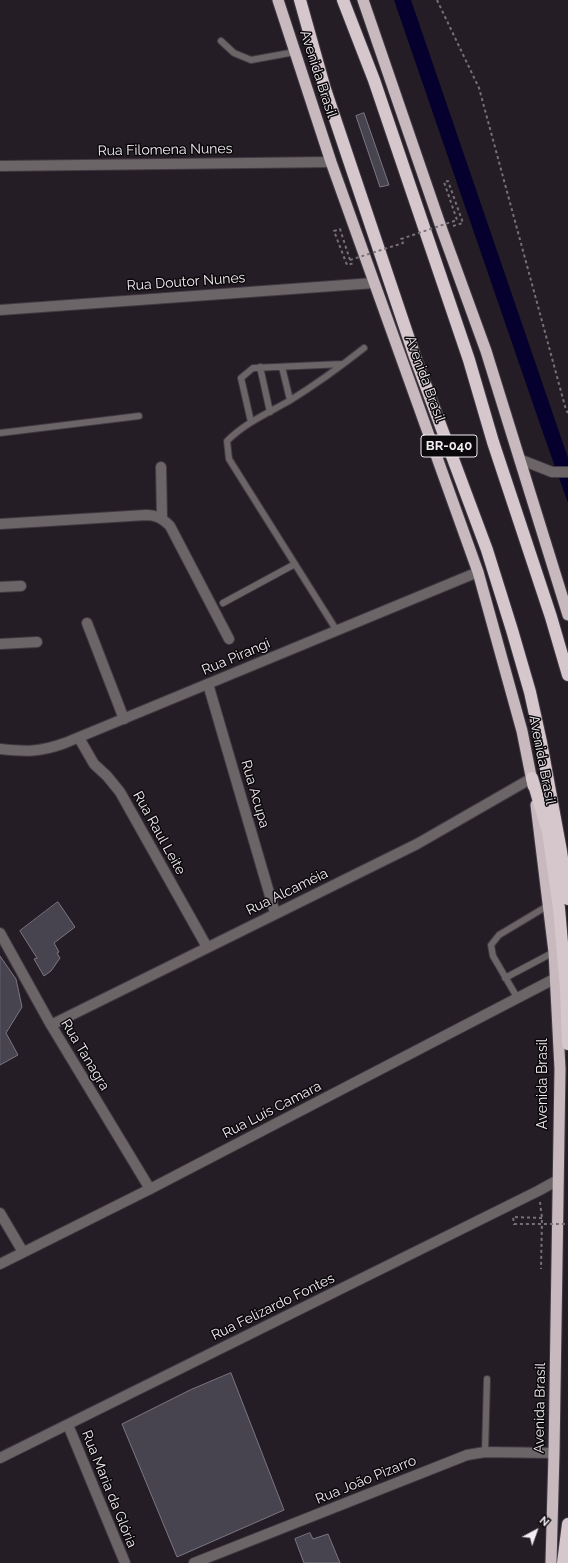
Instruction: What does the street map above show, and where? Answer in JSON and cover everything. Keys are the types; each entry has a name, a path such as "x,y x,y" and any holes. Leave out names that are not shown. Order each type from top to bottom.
{"highway":[{"name":"Avenida Brasil","path":"278,0 331,162 478,572 509,681 532,778 554,952 560,1068 554,1453 550,1563"},
{"name":"Avenida Brasil","path":"300,0 330,104 415,357 485,543 512,630 530,692 541,742 561,851 568,899"},
{"name":"BR-040","path":"343,0 376,87 469,360 493,442 551,617 568,675"},
{"path":"363,0 442,230 486,351 518,459 568,615"},
{"path":"532,778 548,832 559,908 566,989 568,1044"},
{"path":"563,1563 568,1524"}],"street":[{"name":"Rua Filomena Nunes","path":"0,166 331,162"},
{"name":"Rua Doutor Nunes","path":"0,310 374,283"},
{"path":"518,459 552,472 568,472"},
{"path":"161,467 162,519"},
{"path":"0,524 146,515 154,515 162,519 170,526 229,639"},
{"name":"Rua Pirangi","path":"0,750 33,752 50,748 78,738 478,572"},
{"path":"0,587 21,586"},
{"path":"87,623 124,719"},
{"path":"0,644 37,642"},
{"name":"Rua Acupa","path":"208,684 275,913"},
{"name":"Rua Raul Leite","path":"78,738 94,764 107,776 120,792 207,947"},
{"name":"Rua Alcaméia","path":"51,1025 417,844 532,778"},
{"name":"Rua Tanagra","path":"0,933 51,1025 150,1189"},
{"name":"Rua Luís Camara","path":"0,1264 150,1189 556,978"},
{"name":"Rua Felizardo Fontes","path":"0,1458 558,1180"},
{"path":"0,1213 23,1252"},
{"name":"Rua Maria da Glória","path":"68,1425 125,1563"},
{"name":"Rua João Pizarro","path":"194,1563 352,1502 450,1460 485,1452 554,1453"}],"lane":[{"path":"220,41 234,53 251,60 294,52"},
{"path":"337,631 228,459 227,441 238,430 290,400 364,348"},
{"path":"251,422 241,378 253,368 343,364"},
{"path":"260,367 270,412"},
{"path":"282,367 290,400"},
{"path":"0,433 139,416"},
{"path":"223,603 295,564"},
{"path":"518,999 493,956 491,945 498,935 549,905"},
{"path":"505,978 554,952"},
{"path":"485,1452 487,1379"}],"path":[{"path":"437,0 479,88 568,413"},
{"path":"366,259 346,265 334,231 340,229 350,260 403,243 401,239 457,220 444,182 448,181 463,223 442,230"},
{"path":"538,1191 542,1218 541,1270"},
{"path":"542,1218 513,1218 514,1224 568,1224"}],"shaded area":[{"path":"394,0 411,0 568,458 568,503 542,430"}],"building":[{"path":"364,113 389,185 380,187 356,116"},
{"path":"58,902 75,927 54,943 59,952 57,953 60,958 51,971 44,976 34,959 37,958 20,931"},
{"path":"0,956 16,979 22,1007 6,1033 18,1055 0,1065"},
{"path":"231,1373 284,1510 177,1557 122,1424 190,1390"},
{"path":"310,1533 313,1539 328,1534 340,1563 304,1563 295,1539"}]}
